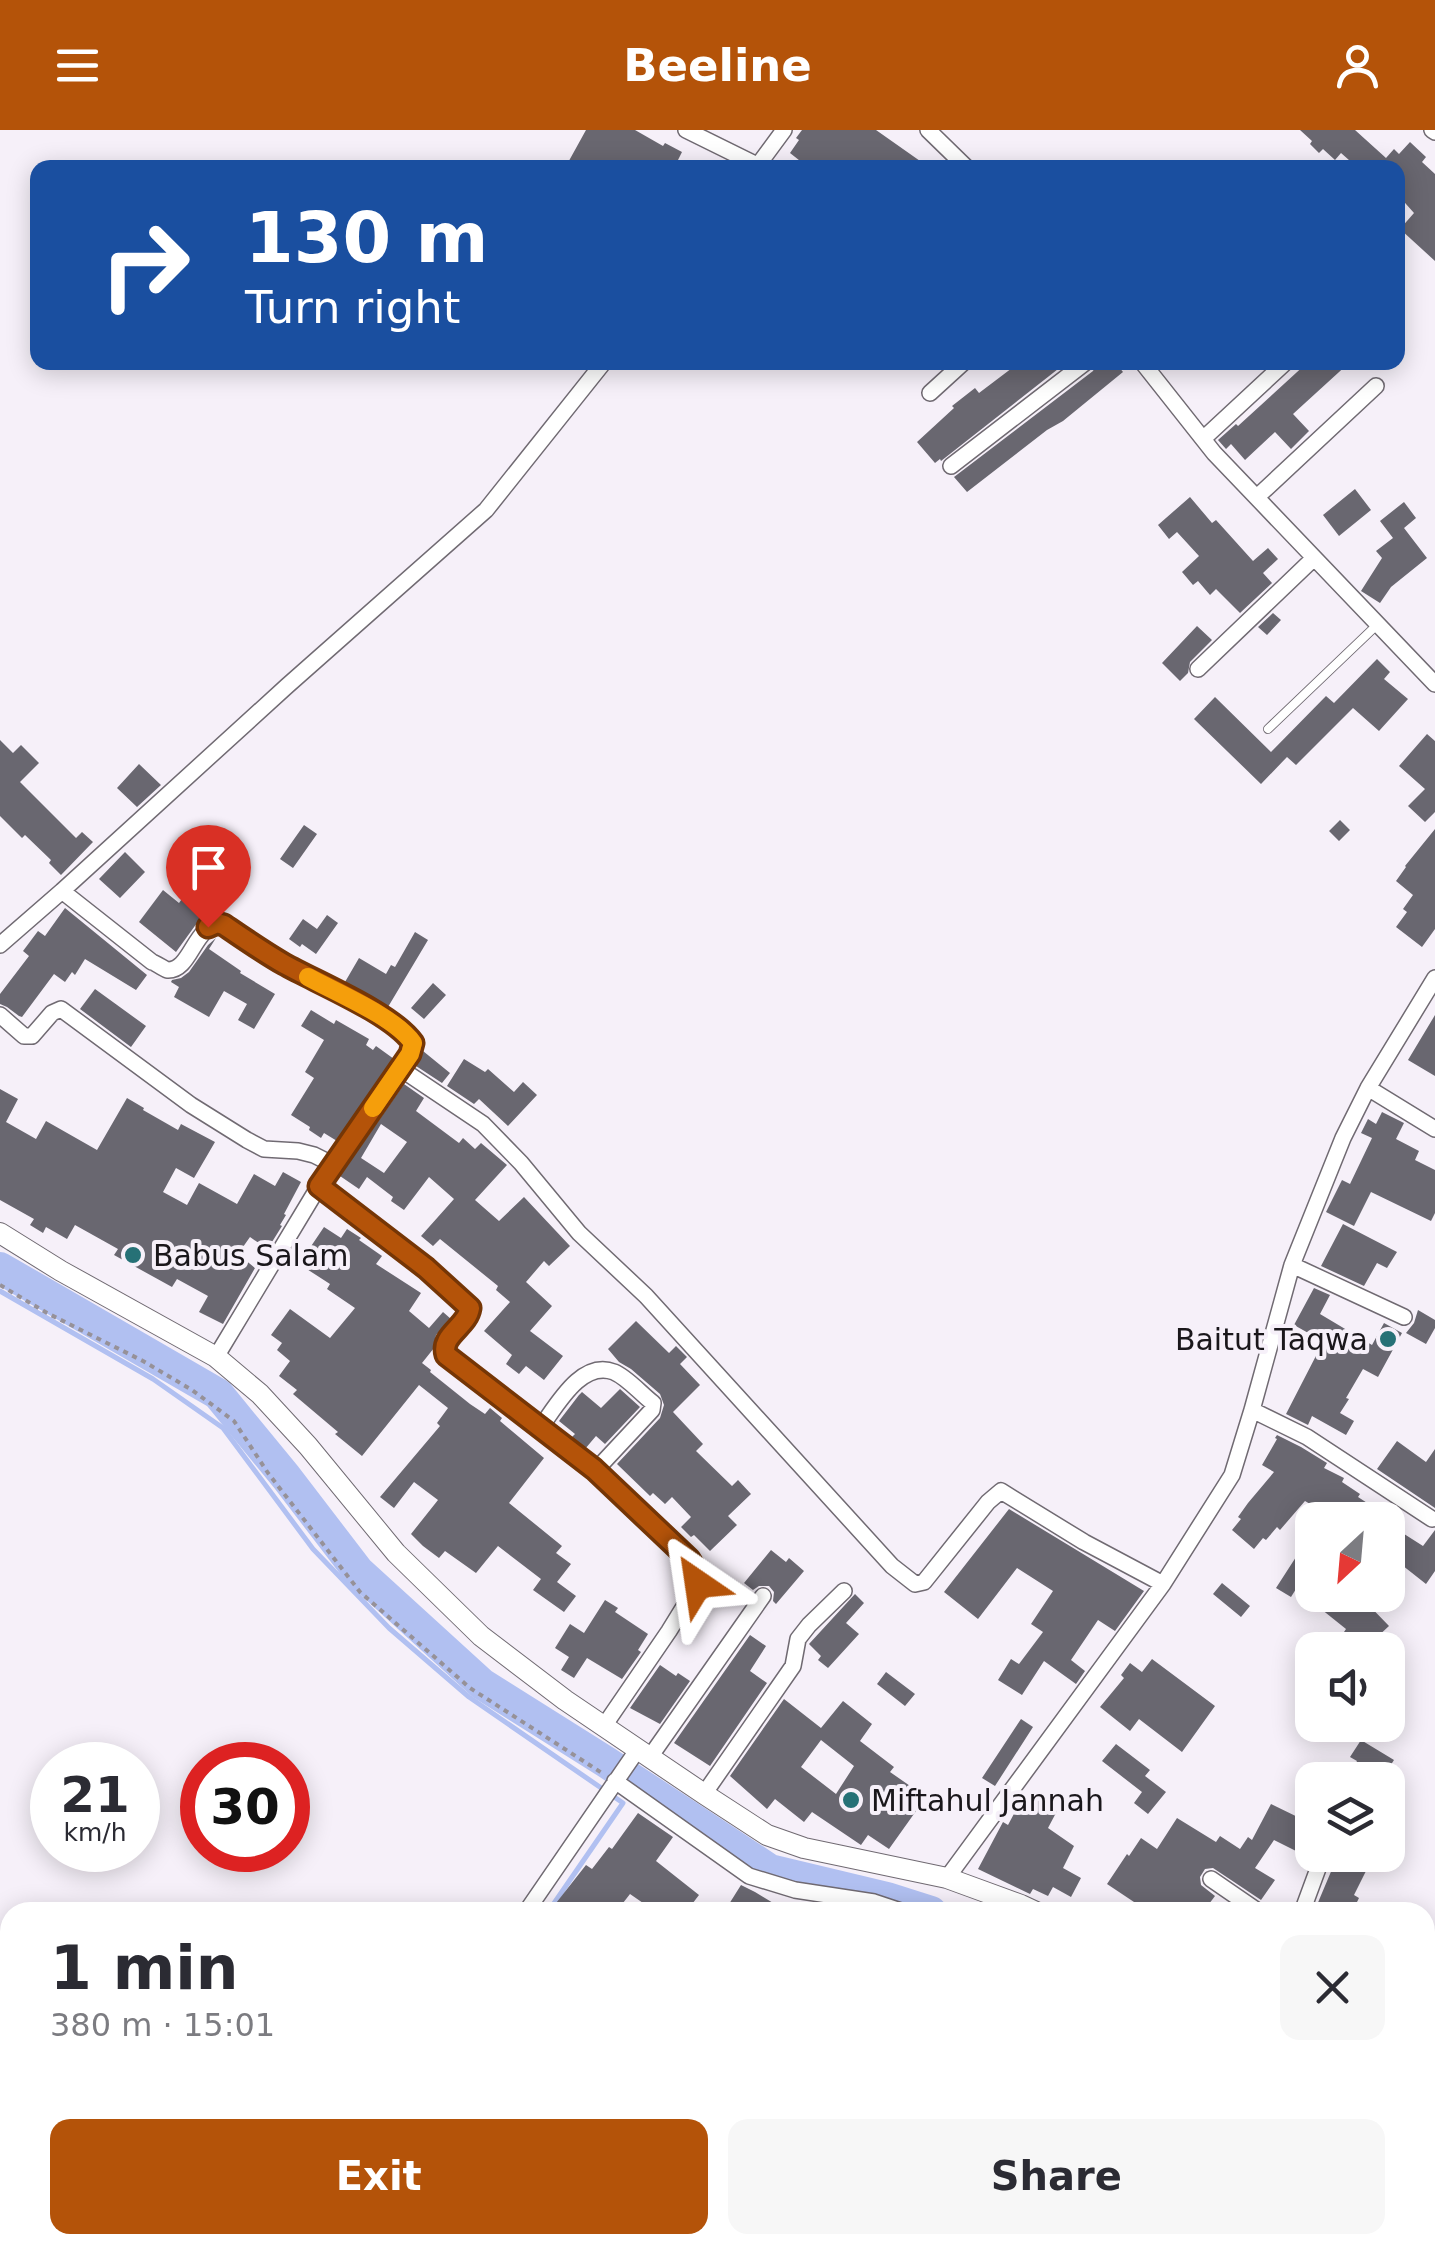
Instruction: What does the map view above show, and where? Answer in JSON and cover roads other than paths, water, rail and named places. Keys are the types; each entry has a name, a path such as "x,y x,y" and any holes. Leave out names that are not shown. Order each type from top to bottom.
{"street":[{"path":"686,130 744,160"},
{"path":"761,160 784,130"},
{"path":"928,130 959,160"},
{"path":"0,945 486,510 598,370"},
{"path":"930,392 955,370"},
{"path":"950,466 1076,370"},
{"path":"1148,370 1214,454 1435,684"},
{"path":"1203,439 1277,370"},
{"path":"1257,497 1376,386"},
{"path":"1198,669 1314,558"},
{"path":"62,891 166,970 183,962 208,927 224,925 279,961 375,1013 407,1034 413,1043 401,1069 319,1186 216,1357"},
{"path":"947,1878 1163,1584 1232,1475 1292,1265 1343,1138 1368,1088 1435,978"},
{"path":"0,1015 28,1037 52,1012 61,1010 191,1105 247,1140 264,1149 314,1155 334,1164"},
{"path":"401,1069 482,1124 522,1163 580,1233 646,1296 878,1552 914,1584 924,1582 1002,1491 1084,1542 1163,1584"},
{"path":"1368,1088 1435,1129"},
{"path":"319,1186 426,1268 470,1308 470,1314 445,1342 446,1355 596,1471 689,1559 697,1572 698,1584 604,1726"},
{"path":"0,1233 60,1271 216,1357 260,1394 396,1553 481,1636 640,1755 766,1835 804,1848 947,1878 1016,1902"},
{"path":"1292,1265 1404,1317"},
{"path":"540,1428 580,1378 598,1370 616,1372 653,1403 652,1410 596,1471"},
{"path":"1252,1410 1307,1436 1432,1519"},
{"path":"704,1794 794,1666 798,1639 844,1591"},
{"path":"533,1902 611,1786 640,1755 763,1596"},
{"path":"611,1786 750,1876 849,1902"},
{"path":"1306,1902 1317,1872"},
{"path":"1212,1879 1245,1902"}],"lane":[{"path":"1268,729 1379,623"}],"waterway":[{"path":"0,1268 218,1394 358,1571 482,1684 770,1870 900,1902"},
{"path":"0,1291 153,1379 223,1428 313,1549 389,1628 469,1697 623,1803 555,1902"}],"place":[{"name":"Babus Salam","path":"133,1255"},
{"name":"Baitut Taqwa","path":"1388,1339"},
{"name":"Miftahul Jannah","path":"851,1800"}]}
